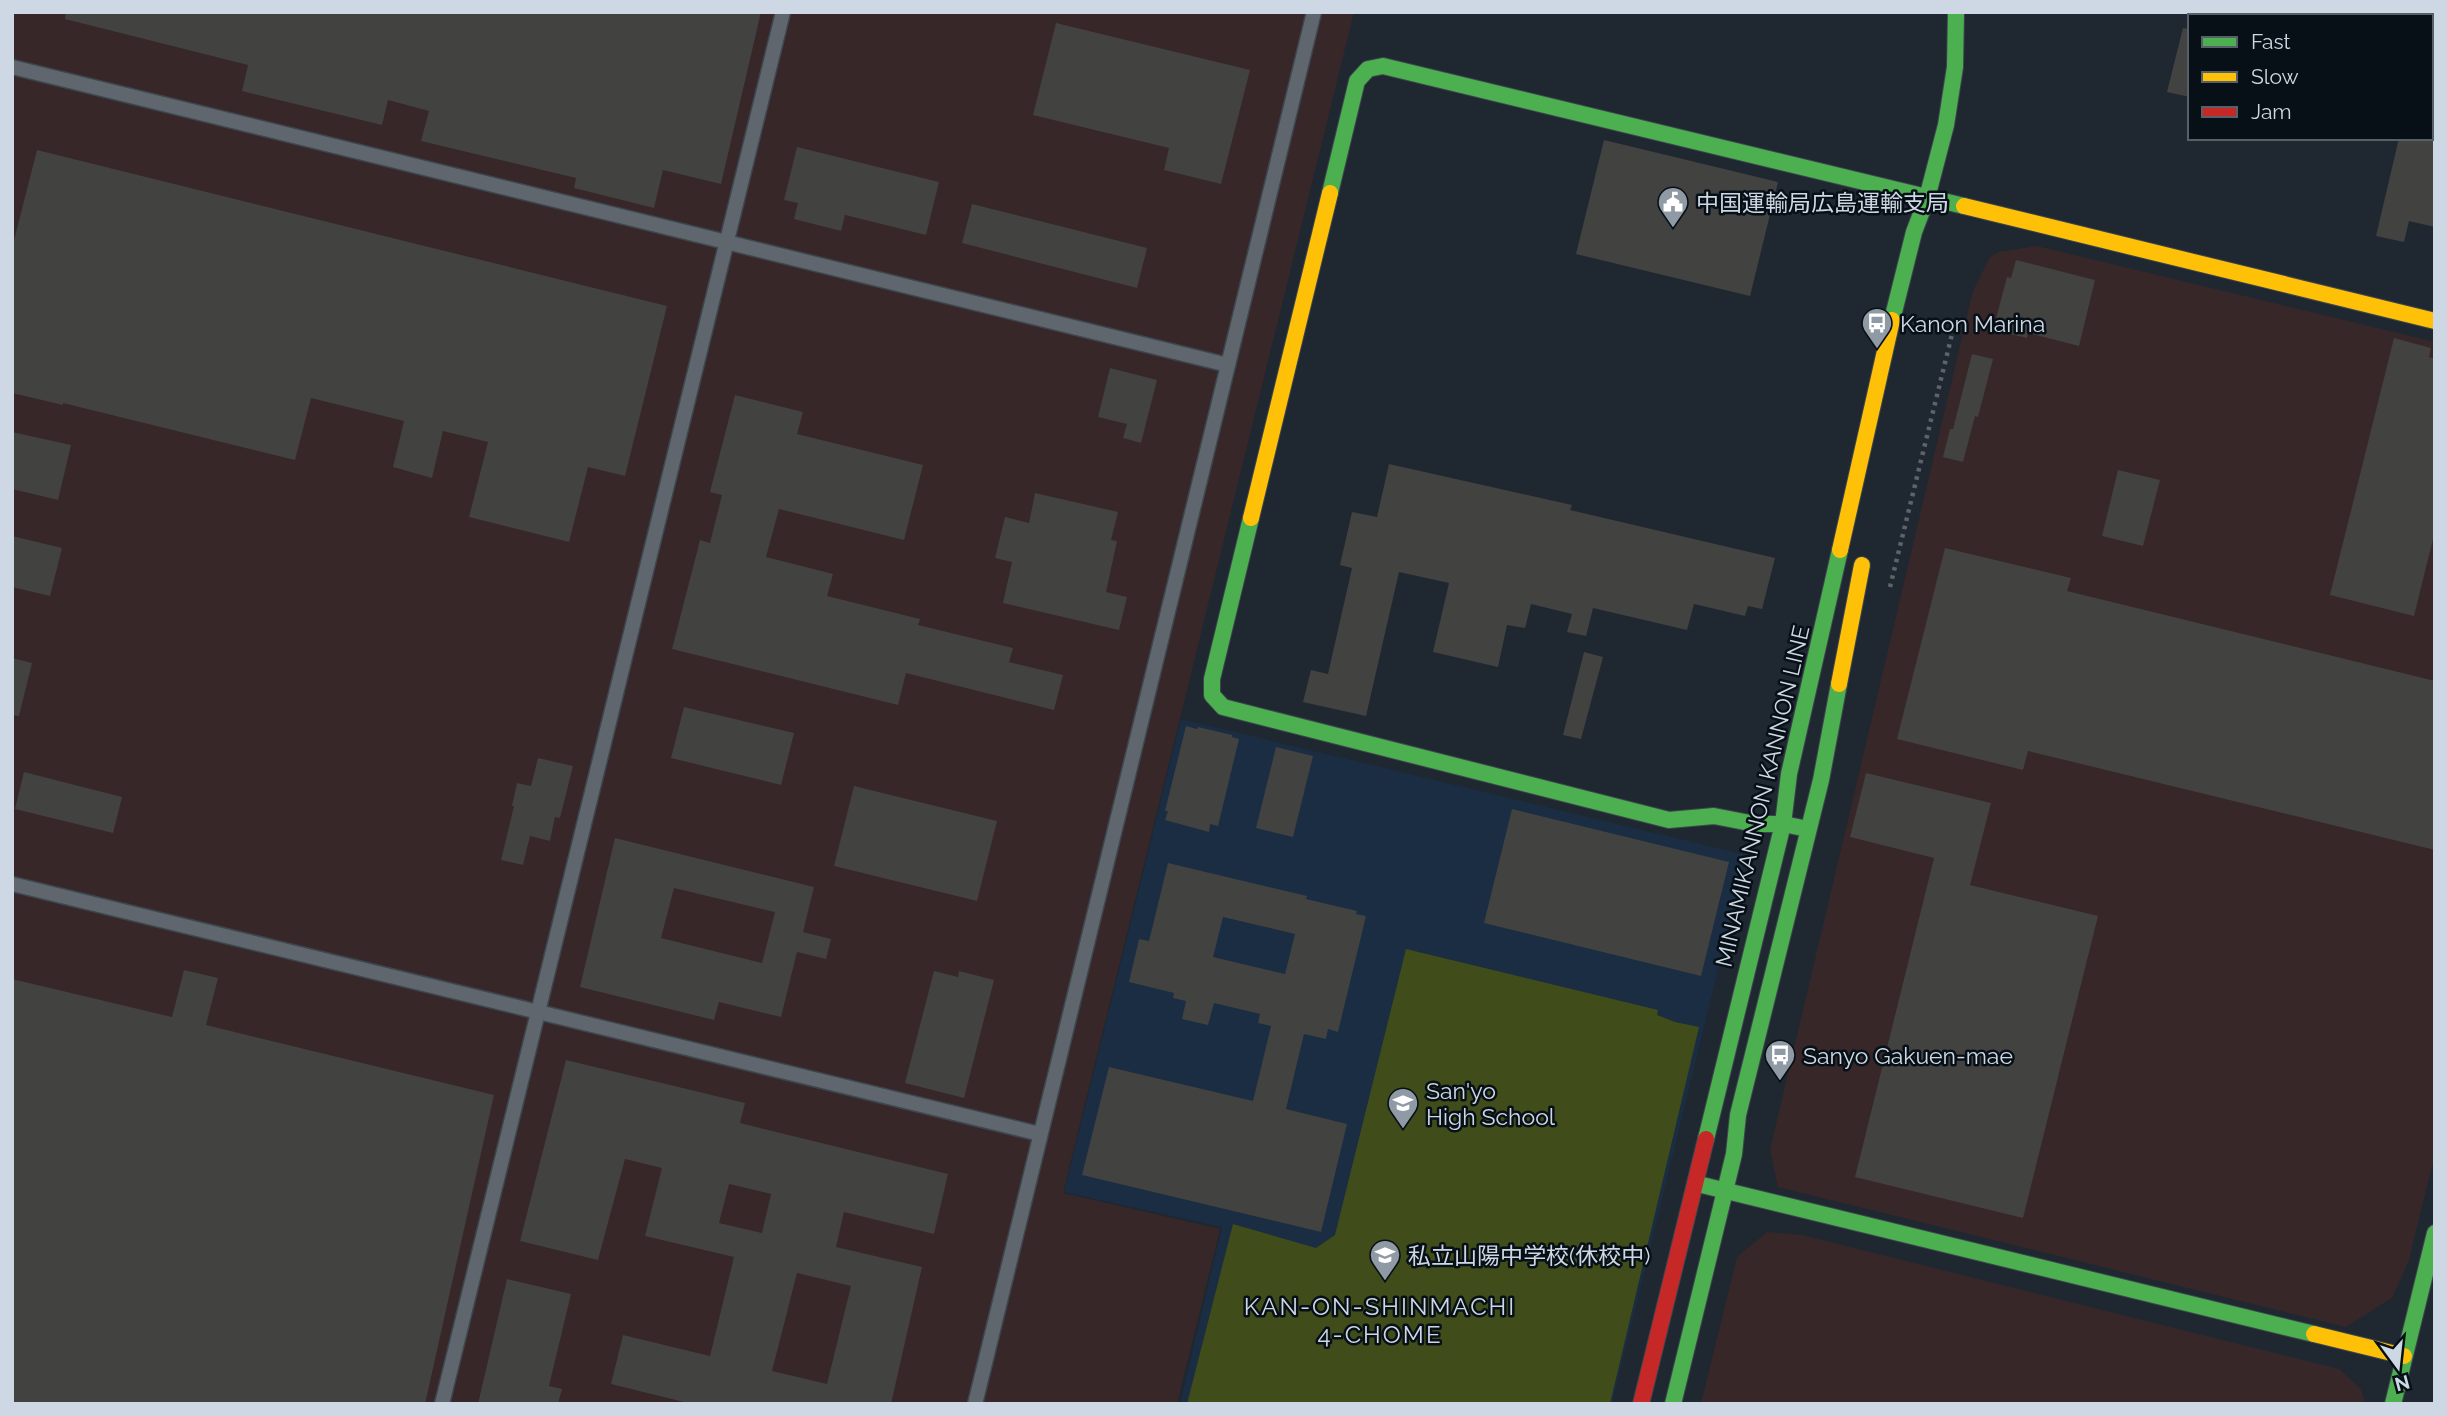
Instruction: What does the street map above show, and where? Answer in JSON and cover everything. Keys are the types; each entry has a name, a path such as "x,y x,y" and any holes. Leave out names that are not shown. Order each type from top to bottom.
{"street":[{"name":"MINAMIKANNON KANNON LINE","path":"1641,1404 1783,824 1789,774 1894,311 1914,232 1927,198 1951,96 1956,54 1956,12"},
{"path":"1808,829 1783,824 1755,824 1714,816 1669,820 1237,711 1223,707 1212,695 1212,678 1357,81 1364,72 1377,66 1394,67 2435,321"},
{"name":"MINAMIKANNON KANNON LINE","path":"1900,356 1926,234 1927,198"},
{"path":"1672,1404 1734,1154 1738,1115 1821,780 1866,543"},
{"path":"1695,1183 2404,1356"},
{"path":"2393,1404 2435,1233"}],"lane":[{"path":"442,1404 783,12"},
{"path":"975,1404 1314,12"},
{"path":"12,67 1228,365"},
{"path":"12,884 1040,1134"}],"shaded area":[{"path":"12,12 1354,12 1063,1193 1220,1229 1177,1404 12,1404"},
{"path":"2037,246 2435,342 2435,1153 2409,1260 2392,1298 2346,1327 1778,1187 1770,1150 1973,291 1990,257 1999,252"},
{"path":"1181,719 1746,855 1612,1404 1180,1404 1222,1227 1064,1192"},
{"path":"1767,1232 1802,1235 2339,1369 2361,1389 2365,1404 1701,1404 1737,1257"}],"green space":[{"path":"1406,949 1658,1010 1657,1015 1699,1027 1610,1404 1187,1404 1233,1224 1316,1248 1335,1235"}],"building":[{"path":"66,12 761,12 721,184 663,170 654,208 574,188 576,178 421,141 429,111 388,100 382,125 242,91 248,65 65,19"},
{"path":"1056,23 1250,70 1221,184 1164,170 1169,148 1033,115"},
{"path":"2183,28 2188,29 2188,97 2167,92"},
{"path":"2435,138 2435,227 2409,221 2404,242 2376,236 2399,140"},
{"path":"1604,140 1778,182 1750,296 1576,254"},
{"path":"797,147 939,182 926,235 845,215 841,231 794,219 798,203 784,200"},
{"path":"37,150 667,306 625,476 588,467 569,542 469,517 488,442 443,431 432,478 393,467 404,421 311,398 295,460 12,393 12,248"},
{"path":"972,204 1147,248 1137,288 962,243"},
{"path":"2016,260 2095,280 2079,346 2028,333 2027,338 1993,330 2007,277 2011,278"},
{"path":"2394,338 2431,348 2429,357 2435,359 2435,531 2414,616 2330,595"},
{"path":"1972,354 1993,359 1963,462 1943,457"},
{"path":"1110,368 1157,380 1141,443 1123,438 1127,424 1098,417"},
{"path":"735,395 803,412 797,434 923,465 904,540 779,509 766,557 833,574 827,596 920,619 918,625 1013,648 1009,662 1063,675 1054,710 906,673 898,705 672,649 700,540 710,543 722,495 710,492"},
{"path":"12,432 71,445 58,500 12,489"},
{"path":"1389,464 1572,505 1570,510 1775,558 1762,609 1748,606 1745,616 1694,604 1687,630 1593,608 1586,636 1567,632 1572,614 1531,604 1525,628 1507,625 1498,667 1433,652 1449,583 1399,572 1366,716 1303,702 1311,670 1328,674 1352,568 1340,565 1352,512 1377,517"},
{"path":"2118,470 2160,480 2143,546 2102,536"},
{"path":"1035,493 1118,512 1111,540 1117,541 1106,592 1127,597 1119,630 1003,603 1012,562 995,558 1005,517 1029,523"},
{"path":"12,536 62,548 50,596 12,587"},
{"path":"1945,548 2071,578 2067,591 2435,681 2435,850 2028,751 2023,770 1897,739"},
{"path":"1584,652 1603,657 1581,739 1563,735"},
{"path":"12,658 32,663 19,716 12,715"},
{"path":"684,707 794,733 781,785 671,758"},
{"path":"1186,726 1232,735 1239,739 1218,826 1210,824 1209,832 1165,820"},
{"path":"1276,747 1313,756 1293,837 1256,828"},
{"path":"538,758 573,766 560,818 555,817 550,841 530,836 523,865 501,860 517,783 531,786"},
{"path":"24,772 122,797 113,833 15,809"},
{"path":"1866,773 1991,803 1970,885 2098,916 2023,1218 1855,1177 1934,858 1850,837"},
{"path":"854,786 997,821 977,901 834,866"},
{"path":"1512,809 1729,862 1701,976 1484,923"},
{"path":"615,838 814,887 803,932 831,939 826,959 797,952 781,1017 719,1002 714,1020 580,987","holes":["674,888 775,912 762,963 661,938"]},
{"path":"1168,863 1307,896 1306,899 1357,911 1356,914 1366,916 1338,1032 1328,1029 1326,1039 1304,1034 1286,1109 1347,1124 1321,1232 1082,1175 1109,1067 1253,1101 1271,1026 1258,1023 1260,1014 1214,1003 1208,1025 1182,1019 1186,1001 1173,998 1174,993 1129,982 1139,939 1149,941","holes":["1223,917 1295,934 1285,974 1213,957"]},
{"path":"184,970 218,978 206,1025 494,1095 425,1404 12,1404 12,979 172,1017"},
{"path":"934,971 958,977 959,971 994,980 964,1098 905,1083"},
{"path":"566,1060 745,1103 740,1123 948,1174 934,1234 844,1212 836,1247 922,1267 891,1404 692,1404 611,1384 623,1335 710,1356 734,1257 645,1236 662,1168 625,1159 598,1260 520,1241","holes":["729,1184 771,1194 762,1233 719,1223","797,1273 851,1286 827,1384 772,1371"]},
{"path":"507,1279 571,1294 549,1386 562,1389 558,1404 478,1404"}],"traffic: fast":[{"path":"1892,320 1914,232 1927,198 1946,125 1955,67 1956,12"},
{"path":"1330,193 1357,81 1368,69 1383,66 1964,206"},
{"path":"1251,518 1212,679 1212,695 1223,707 1669,820 1714,816 1755,824 1783,824 1808,829"},
{"path":"1706,1139 1783,824 1789,774 1840,550"},
{"path":"1673,1404 1734,1154 1738,1115 1821,780 1839,684"},
{"path":"1702,1185 2314,1334"},
{"path":"2393,1404 2435,1233"}],"traffic: slow":[{"path":"1251,518 1330,193"},
{"path":"1964,206 2435,321"},
{"path":"1840,550 1892,320"},
{"path":"1839,684 1862,565"},
{"path":"2314,1334 2404,1356"}],"traffic: jam":[{"path":"1641,1404 1706,1139"}],"place":[{"name":"中国運輸局広島運輸支局","path":"1673,229"},
{"name":"Kanon Marina","path":"1877,350"},
{"name":"Sanyo Gakuen-mae","path":"1780,1082"},
{"name":"San'yo High School","path":"1403,1130"},
{"name":"私立山陽中学校(休校中)","path":"1385,1282"}],"district":[{"name":"KAN-ON-SHINMACHI 4-CHOME","path":"1380,1320"}]}
